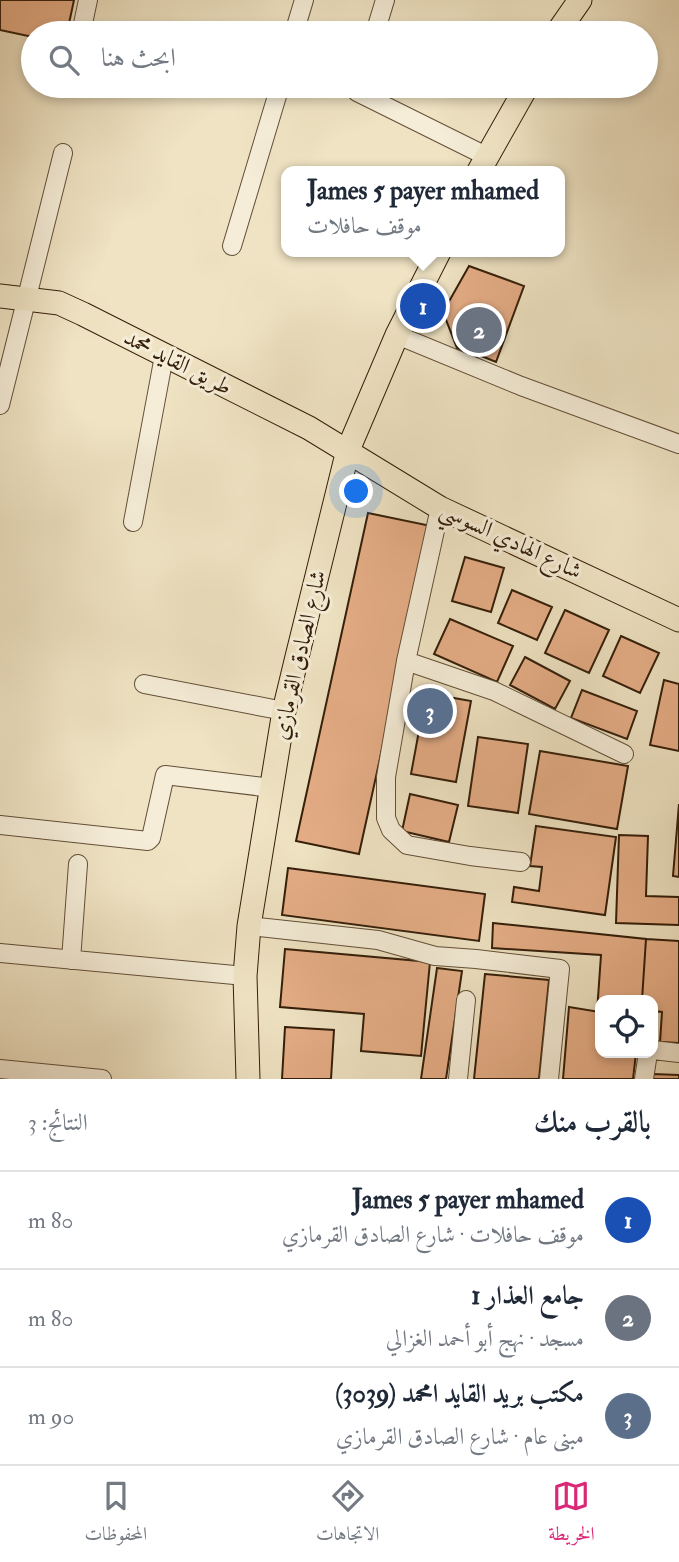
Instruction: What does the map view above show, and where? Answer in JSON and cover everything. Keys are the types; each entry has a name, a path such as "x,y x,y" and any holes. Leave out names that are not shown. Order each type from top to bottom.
{"main road":[{"path":"560,21 563,0"},
{"path":"565,21 580,0"},
{"path":"482,164 520,98"},
{"name":"شارع الصادق القرمازي","path":"248,1079 245,976 249,926 284,711 348,450 397,335 436,257"},
{"name":"طريق القايد محمد","path":"0,296 59,303 348,450"},
{"name":"شارع الهادي السوسي","path":"348,450 440,508 679,620"}],"street":[{"path":"84,21 88,0"},
{"path":"298,21 304,0"},
{"path":"379,21 385,0"},
{"path":"232,247 276,98"},
{"path":"373,98 482,164"},
{"path":"0,405 64,153"},
{"path":"397,335 521,386 679,444"},
{"path":"133,522 164,356"},
{"path":"440,508 405,661 386,777 386,818 391,830 407,845 521,862"},
{"path":"405,661 494,691 624,754"},
{"path":"144,684 284,711"},
{"path":"0,825 148,841 151,838 165,775 272,788"},
{"path":"71,960 78,864"},
{"path":"249,926 378,940 435,956 561,969 549,1079"},
{"path":"0,953 245,976"},
{"path":"458,1079 466,1000"},
{"path":"658,1051 679,1053"},
{"path":"644,1079 647,1058"},
{"path":"0,1069 102,1079"}],"building":[{"path":"0,0 74,0 70,21 21,21 21,34 0,30"},
{"path":"469,266 524,286 496,362 457,348 443,312"},
{"path":"368,513 431,526 359,854 296,841"},
{"path":"465,557 504,568 491,612 452,601"},
{"path":"512,590 552,607 537,640 498,623"},
{"path":"565,610 609,630 589,673 545,653"},
{"path":"450,619 513,646 497,682 434,654"},
{"path":"621,636 659,653 640,693 603,676"},
{"path":"525,657 570,681 555,709 510,685"},
{"path":"664,680 679,684 679,751 650,745"},
{"path":"582,690 637,711 627,739 571,718"},
{"path":"426,693 471,701 456,782 411,774"},
{"path":"478,737 528,744 518,813 468,806"},
{"path":"540,751 628,766 617,829 529,814"},
{"path":"410,794 458,805 449,842 402,831"},
{"path":"679,804 679,877 673,876"},
{"path":"536,826 616,837 605,915 512,902 514,887 539,891 542,867 530,866"},
{"path":"619,835 648,836 646,896 679,897 679,925 616,923"},
{"path":"288,868 485,894 479,941 282,915"},
{"path":"493,923 646,939 642,995 598,995 601,955 492,948"},
{"path":"646,939 679,941 679,1043 660,1042 662,1012 658,1012 658,995 642,995"},
{"path":"285,949 430,962 421,1056 361,1051 364,1014 280,1007"},
{"path":"437,968 462,971 446,1079 421,1079"},
{"path":"485,974 549,980 539,1079 474,1079"},
{"path":"569,1007 595,1011 595,1058 635,1058 633,1079 563,1079"},
{"path":"285,1027 334,1030 331,1079 282,1079"},
{"path":"653,1074 679,1075 679,1079 653,1079"}],"place":[{"name":"James 5 payer mhamed","path":"423,306"},
{"name":"جامع العذار 1","path":"479,330"},
{"name":"مكتب بريد القايد امحمد (3039)","path":"430,711"}]}
